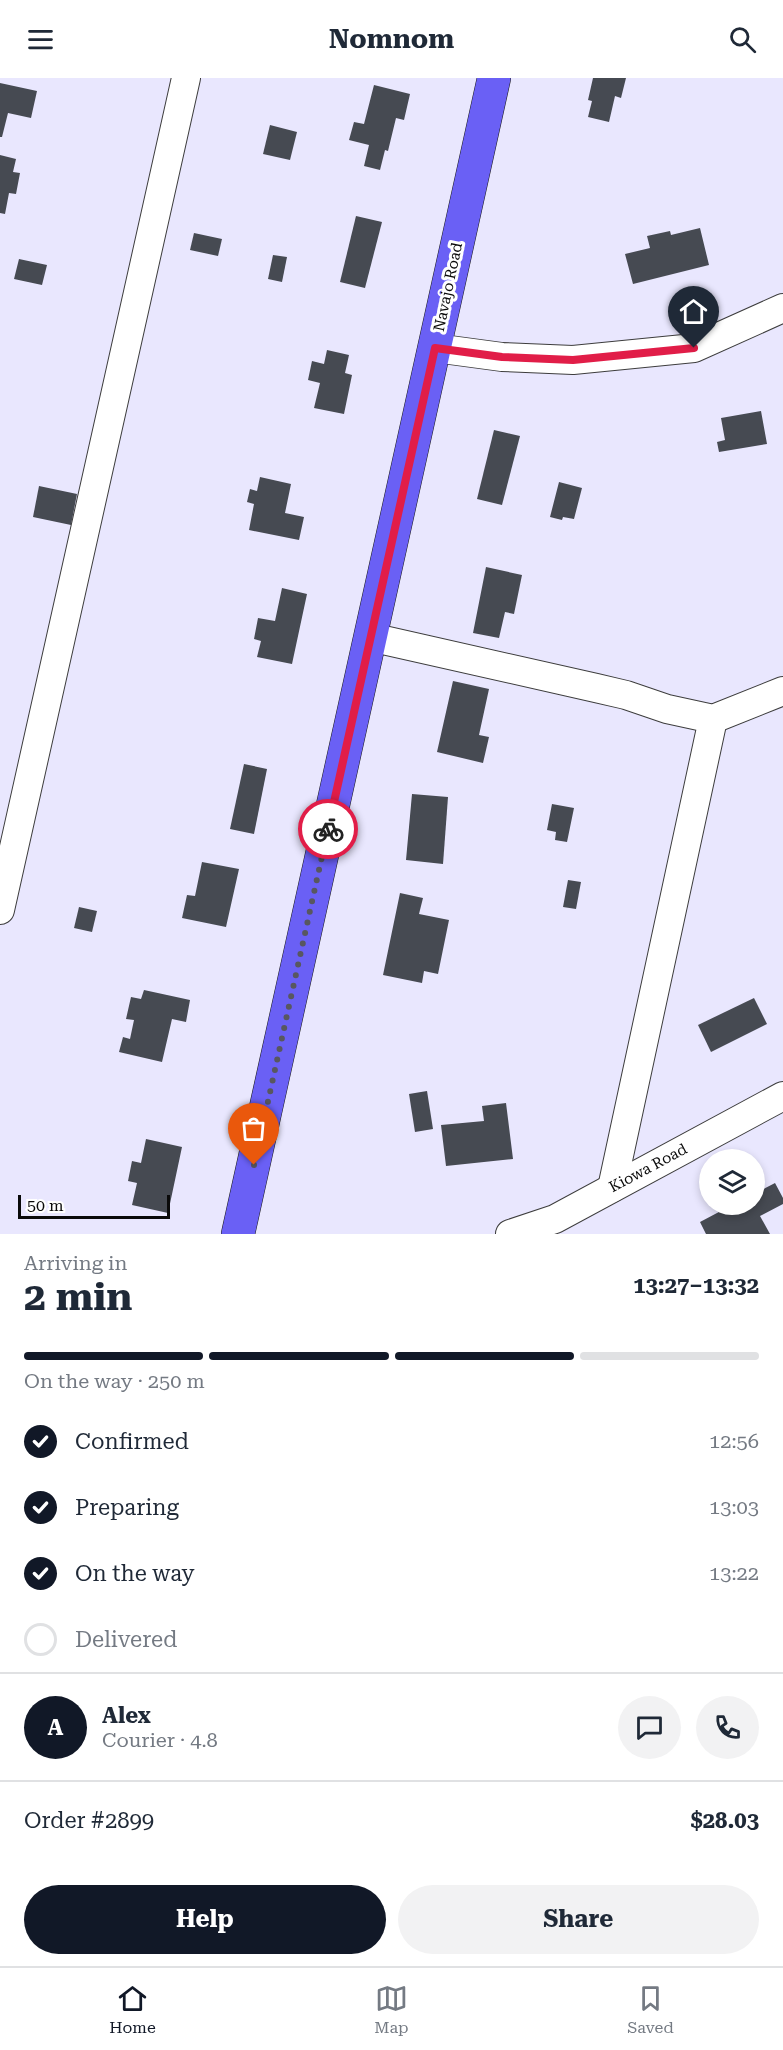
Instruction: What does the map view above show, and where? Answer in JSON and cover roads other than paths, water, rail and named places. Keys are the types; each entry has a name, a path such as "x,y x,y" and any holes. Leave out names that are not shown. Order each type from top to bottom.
{"main road":[{"name":"Navajo Road","path":"238,1234 494,78"}],"street":[{"path":"0,910 186,78"},
{"path":"435,348 502,357 573,360 694,348 783,308"},
{"path":"370,637 596,688 667,709 713,719 783,691"},
{"path":"612,1188 713,719"},
{"name":"Kiowa Road","path":"510,1234 555,1219 783,1096"}]}
